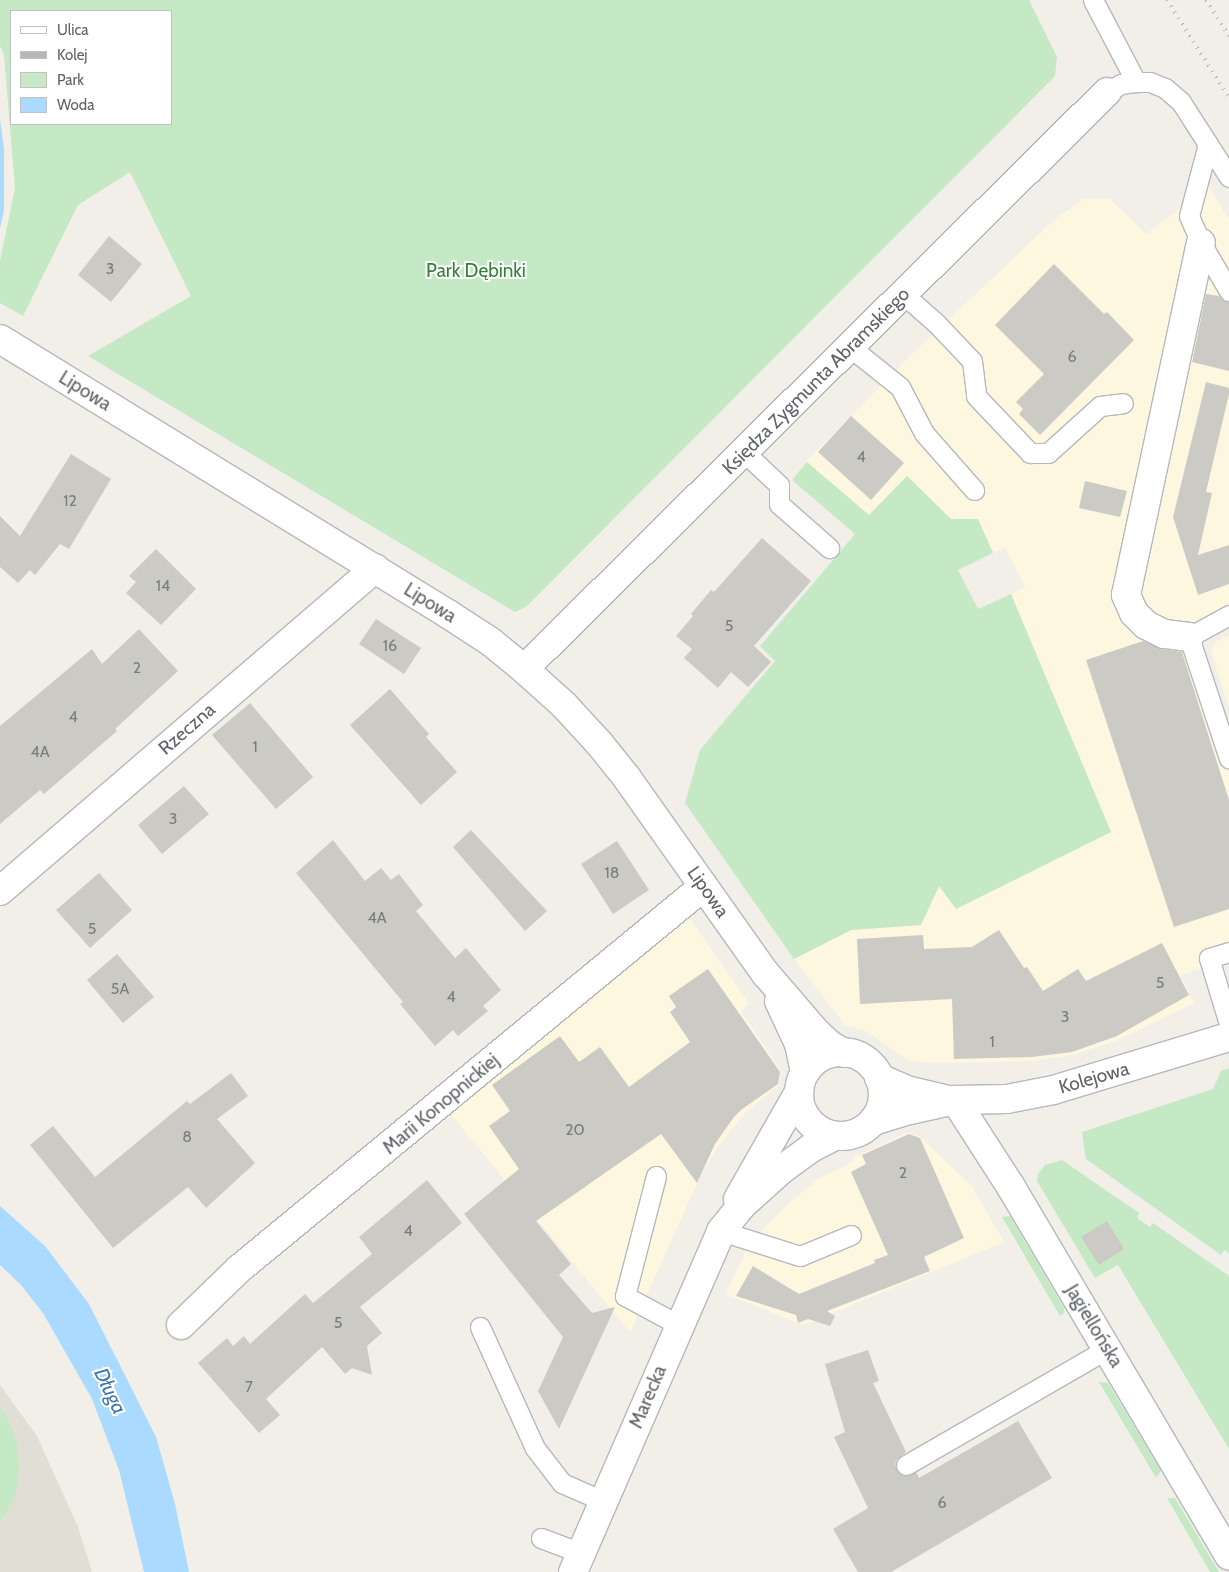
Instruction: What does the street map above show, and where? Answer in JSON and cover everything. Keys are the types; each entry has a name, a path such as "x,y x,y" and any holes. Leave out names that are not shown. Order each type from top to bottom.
{"street":[{"name":"Księdza Zygmunta Abramskiego","path":"524,670 1107,92"},
{"path":"1189,637 1164,634 1146,625 1134,613 1126,595 1201,243"},
{"name":"Lipowa","path":"2,340 375,568 491,642 564,705 599,743 627,778 766,974 818,1033 830,1045 844,1053"},
{"name":"Rzeczna","path":"0,891 375,568"},
{"name":"Marii Konopnickiej","path":"181,1325 240,1269 704,886"},
{"name":"Lipowa","path":"766,974 799,1044 802,1082"},
{"name":"Kolejowa","path":"873,1121 955,1100 1007,1099 1054,1090 1229,1037"},
{"path":"844,1053 865,1061 879,1078 882,1101 873,1121 856,1133 836,1136 816,1128 808,1121 803,1112 802,1082 822,1057 844,1053"},
{"name":"Kolejowa","path":"879,1078 910,1091 955,1100"},
{"name":"Marecka","path":"577,1562 723,1227 748,1180 786,1118 802,1082"},
{"name":"Jagiellońska","path":"955,1100 1011,1187 1229,1554"},
{"name":"Marecka","path":"723,1227 754,1194 781,1170 811,1148 836,1136"}],"lane":[{"path":"1093,0 1136,82"},
{"path":"1107,92 1122,84 1136,82 1150,82 1165,88 1181,102 1229,177"},
{"path":"1208,144 1189,216 1201,243 1229,291"},
{"path":"903,294 936,323 972,360 976,396 1030,452 1048,454 1100,406 1123,403"},
{"path":"850,347 900,387 924,433 974,490"},
{"path":"744,452 779,485 779,504 829,548"},
{"path":"1229,615 1189,637 1229,759"},
{"path":"1229,952 1209,958 1229,1024"},
{"path":"656,1176 625,1296 679,1325"},
{"path":"723,1227 800,1256 851,1235"},
{"path":"480,1327 535,1448 562,1483 603,1501"},
{"path":"906,1465 1107,1349"},
{"path":"541,1538 577,1562"}],"shaded area":[{"path":"1209,187 1229,220 1229,606 1195,626 1229,734 1229,960 1180,975 1194,1003 1118,1040 1072,1055 1032,1061 939,1063 909,1061 868,1032 845,1025 794,959 851,930 921,925 940,886 1111,832 1011,594 1025,587 1005,547 993,553 978,519 951,519 907,476 869,515 806,462 906,360 1054,220 1084,199 1110,199 1146,234"},
{"path":"1229,635 1229,708 1211,651 1216,642"},
{"path":"676,919 690,919 749,1003 741,1012 781,1070 779,1085 744,1114 719,1145 700,1177 630,1332 448,1111"},
{"path":"908,1132 920,1137 971,1185 1004,1242 803,1325 726,1294 745,1253 763,1229 786,1206 818,1179 845,1166 857,1156"},
{"path":"0,1385 37,1436 78,1527 92,1572 0,1572"}],"green space":[{"name":"Park Dębinki","path":"0,0 1029,0 1057,57 1055,76 527,606 515,612 88,356 191,296 130,172 78,205 23,316 0,303 0,261 15,188 4,55 0,46"},
{"path":"807,462 869,515 907,476 951,519 978,519 993,553 958,570 978,609 1011,594 1111,832 956,909 939,886 921,925 851,930 794,959 685,803 700,750 775,661 760,646 855,534 792,480"},
{"path":"1229,1068 1229,1253 1224,1250 1221,1255 1086,1159 1082,1132 1213,1089 1221,1071"},
{"path":"1062,1160 1139,1213 1137,1218 1150,1227 1153,1223 1229,1276 1229,1449 1118,1265 1095,1278 1037,1181 1038,1174 1045,1165"},
{"path":"1010,1216 1064,1308 1064,1313 1060,1316 1002,1217"},
{"path":"1099,1382 1108,1383 1161,1471 1156,1478"},
{"path":"0,1405 13,1429 18,1449 19,1473 15,1496 0,1524"},
{"path":"1167,1498 1175,1498 1219,1572 1210,1572"}],"water":[{"path":"0,119 4,150 4,210 0,228"},
{"name":"Długa","path":"0,1206 45,1246 89,1304 156,1437 175,1504 189,1572 144,1572 119,1470 92,1399 43,1313 21,1285 0,1265"}],"building":[{"path":"109,236 142,264 111,302 78,275"},
{"path":"1054,264 1104,314 1107,312 1134,340 1040,435 1019,414 1023,409 1016,402 1044,374 995,325"},
{"path":"1206,294 1219,296 1229,302 1229,371 1192,362"},
{"path":"1206,382 1229,388 1229,394 1206,492 1212,493 1198,555 1229,545 1229,584 1198,595 1173,517"},
{"path":"851,416 904,463 871,500 818,452"},
{"path":"71,454 111,479 69,549 60,544 35,575 30,570 18,583 0,567 0,516 20,536"},
{"path":"1085,481 1127,491 1120,517 1079,508"},
{"path":"762,538 811,581 754,646 771,662 748,687 731,672 718,688 684,658 692,649 676,636 711,590 714,592"},
{"path":"156,549 196,589 161,625 126,593 136,582 129,576"},
{"path":"376,619 421,648 404,674 359,644"},
{"path":"139,629 178,671 115,729 117,731 44,794 40,790 0,824 0,726 92,649 102,664"},
{"path":"1143,641 1162,649 1182,652 1229,800 1229,909 1174,927 1086,660"},
{"path":"390,689 429,734 426,737 457,772 421,805 350,725"},
{"path":"250,703 313,777 276,809 212,735"},
{"path":"184,786 209,814 162,854 138,825"},
{"path":"471,830 547,911 525,931 453,847"},
{"path":"333,840 365,881 381,868 391,880 399,874 423,905 416,911 455,958 466,948 501,990 483,1006 488,1011 458,1036 453,1030 435,1046 400,1004 403,1002 296,873"},
{"path":"617,841 649,890 613,914 581,864"},
{"path":"99,873 132,910 90,948 56,910"},
{"path":"999,930 1024,968 1027,967 1043,991 1078,969 1086,981 1162,943 1189,995 1117,1036 1072,1052 1032,1057 954,1059 952,999 860,1004 857,939 923,935 924,949 972,947"},
{"path":"117,954 154,997 123,1023 87,980"},
{"path":"708,969 780,1072 778,1084 734,1117 715,1144 697,1183 661,1134 536,1221 571,1264 559,1275 592,1313 615,1307 559,1429 538,1391 563,1337 464,1214 519,1169 489,1126 510,1111 492,1085 560,1036 579,1062 600,1047 629,1087 690,1042 670,1012 676,1007 669,996"},
{"path":"231,1073 248,1096 217,1119 255,1163 206,1208 188,1187 113,1248 30,1145 53,1126 95,1177 187,1101 190,1104"},
{"path":"909,1134 920,1138 964,1238 924,1257 930,1271 827,1311 835,1316 830,1326 808,1319 798,1323 796,1315 736,1296 753,1266 799,1294 875,1263 874,1260 888,1255 851,1172 866,1164 862,1155"},
{"path":"427,1180 462,1223 360,1307 382,1333 367,1346 372,1375 352,1368 345,1374 322,1347 266,1399 280,1415 259,1433 198,1363 227,1338 233,1346 244,1336 250,1344 305,1294 313,1303 372,1254 359,1237"},
{"path":"1107,1221 1124,1249 1099,1265 1081,1237"},
{"path":"868,1350 879,1381 873,1383 906,1452 896,1460 895,1465 900,1474 906,1476 916,1472 919,1478 1018,1421 1052,1478 891,1572 858,1572 833,1529 868,1508 834,1437 845,1432 825,1364"}],"railway":[{"path":"1167,0 1229,98"},
{"path":"1206,0 1229,36"}]}
